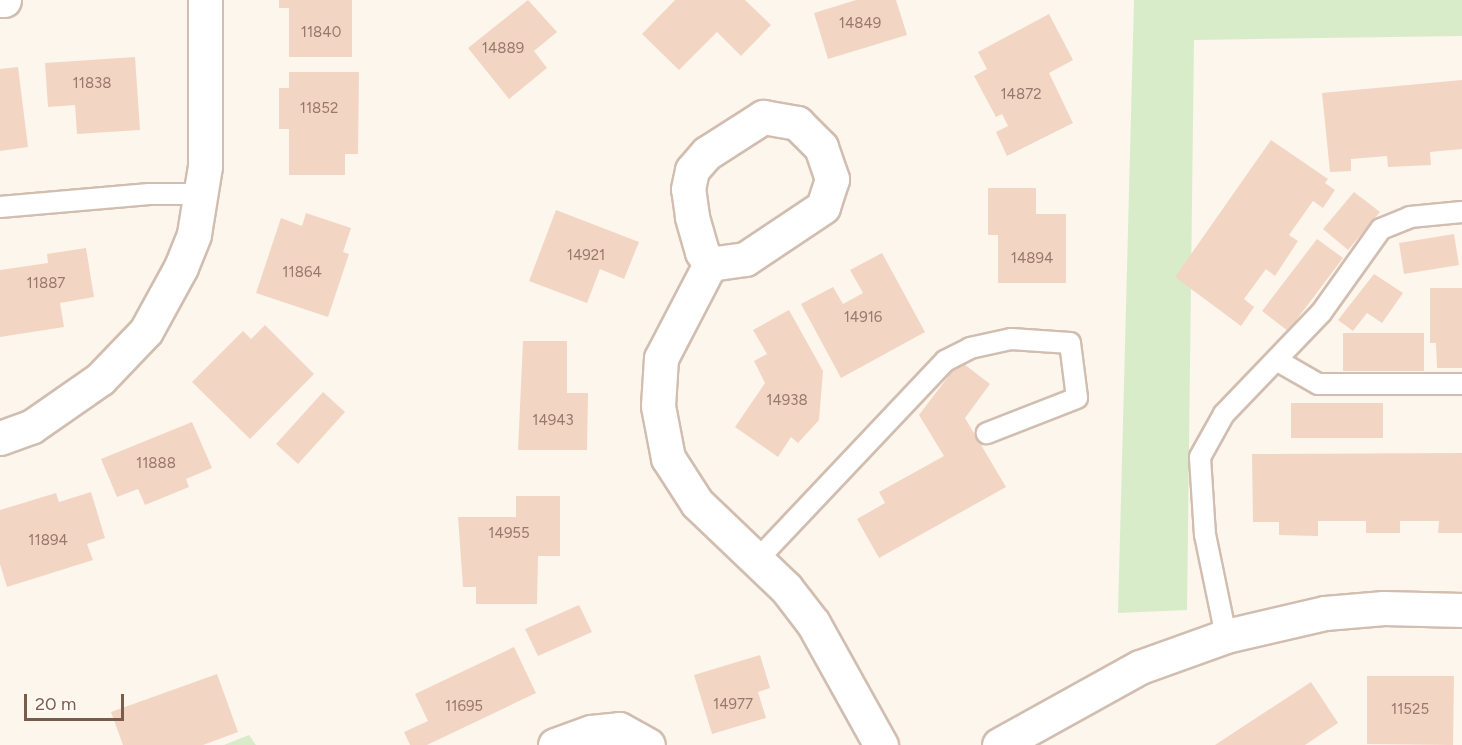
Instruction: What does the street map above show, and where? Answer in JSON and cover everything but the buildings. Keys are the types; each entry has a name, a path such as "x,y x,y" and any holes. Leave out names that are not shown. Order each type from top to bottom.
{"street":[{"path":"0,438 31,427 64,408 100,380 146,331 191,242 202,194 205,0"},
{"path":"763,117 797,123 811,133 828,161 832,179 823,207 745,260 710,264 702,252 692,216 687,189 692,170 725,140 763,117"},
{"path":"710,264 661,358 658,406 668,458 697,503 757,560 813,623 881,745"},
{"path":"999,745 1140,667 1226,636 1325,613 1384,608 1462,610"},
{"path":"555,745 591,732 619,729 648,745"}],"lane":[{"path":"0,207 149,194 202,194"},
{"path":"1226,636 1204,534 1200,457 1224,414 1278,361 1321,313 1381,229 1410,217 1462,212"},
{"path":"757,560 945,361 970,348 1011,339 1070,343 1077,398 987,433"},
{"path":"1278,361 1318,384 1462,384"}],"green space":[{"path":"1134,0 1462,0 1462,36 1194,40 1187,610 1118,613"},
{"path":"249,735 256,745 224,745"}]}
